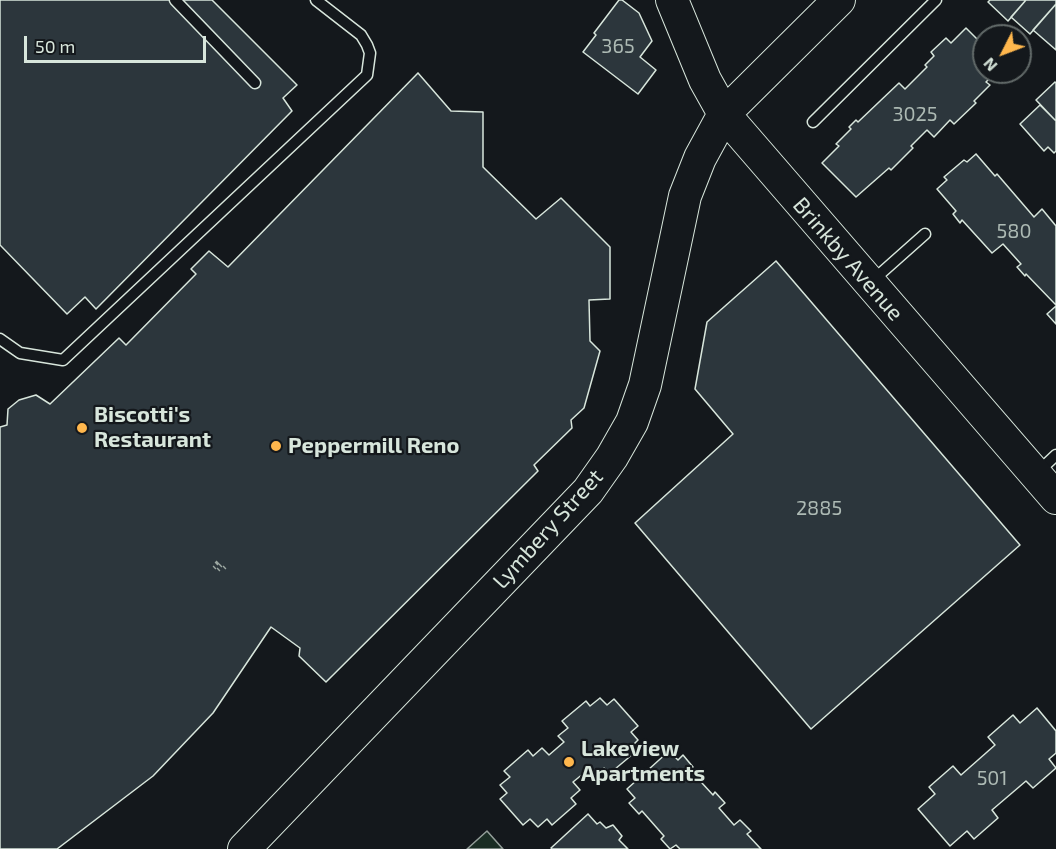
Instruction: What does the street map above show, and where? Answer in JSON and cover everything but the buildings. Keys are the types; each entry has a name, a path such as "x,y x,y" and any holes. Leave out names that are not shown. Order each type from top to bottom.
{"street":[{"name":"Brinkby Avenue","path":"672,0 705,80 724,114 869,284 1046,464 1056,498"},
{"name":"Lymbery Street","path":"244,849 588,491 612,457 632,422 645,385 685,196 700,158 724,114 839,0"}],"lane":[{"path":"175,0 255,83"},
{"path":"0,339 20,353 63,360 367,75 370,53 368,45 361,35 316,0"},
{"path":"813,122 936,0"},
{"path":"869,284 925,234"}],"green space":[{"path":"487,831 503,849 467,849"}],"place":[{"name":"Biscotti's Restaurant","path":"82,428"},
{"name":"Peppermill Reno","path":"276,446"},
{"name":"Lakeview Apartments","path":"569,762"}]}
